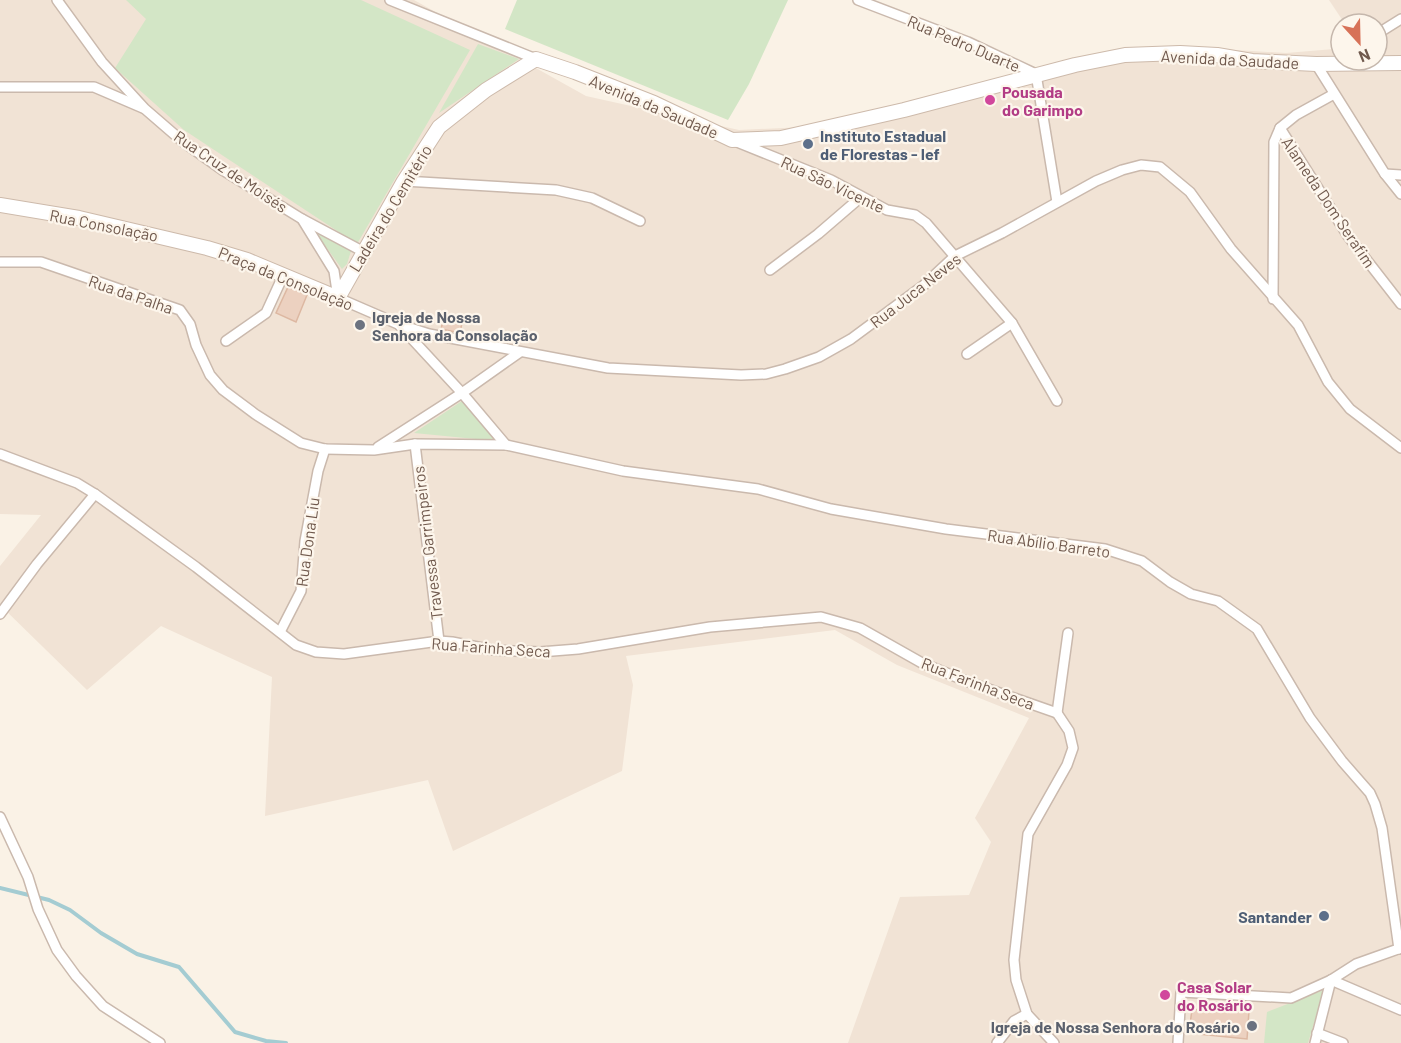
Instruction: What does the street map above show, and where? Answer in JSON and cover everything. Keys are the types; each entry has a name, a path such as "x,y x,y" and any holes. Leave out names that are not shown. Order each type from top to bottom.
{"street":[{"name":"Rua Cruz de Moisés","path":"57,0 102,62 145,109 182,141 224,171 302,219 334,271 338,298"},
{"name":"Avenida da Saudade","path":"390,0 536,59 654,103 732,140 781,138 904,110 1075,64 1125,55 1180,53 1217,55 1251,61 1322,64 1335,94 1385,174 1401,194"},
{"name":"Rua Pedro Duarte","path":"858,0 968,42 1036,75"},
{"name":"Ladeira do Cemitério","path":"338,298 404,181 439,127 486,90 536,59"},
{"path":"1322,64 1329,61"},
{"path":"1322,64 1401,63"},
{"path":"1036,75 1057,202"},
{"path":"0,87 94,87 145,109"},
{"path":"1273,299 1274,142 1280,128 1296,115 1335,94"},
{"name":"Alameda Dom Serafim","path":"1280,128 1348,236 1401,304"},
{"name":"Rua São Vicente","path":"732,140 821,176 887,210 915,215 926,223 1012,323 1057,401"},
{"name":"Rua Juca Neves","path":"398,324 458,340 608,368 741,375 775,372 819,357 851,339 924,285 955,256 1096,181 1141,165 1160,167 1190,192 1231,249 1298,325 1328,382 1350,409 1401,448"},
{"path":"1385,174 1401,175"},
{"path":"404,181 556,190 592,198 640,220"},
{"path":"770,270 818,234 861,197"},
{"name":"Rua Consolação","path":"0,205 79,218 207,248"},
{"path":"302,219 364,252"},
{"name":"Praça da Consolação","path":"207,248 248,260 398,324"},
{"name":"Rua da Palha","path":"0,262 41,262 180,310 190,324 196,345 210,375 223,390 255,414 301,443 325,449 374,450 415,444"},
{"path":"226,341 266,313 283,276"},
{"path":"967,354 1012,323"},
{"path":"398,324 462,393 506,445"},
{"path":"374,450 520,352"},
{"name":"Rua Abílio Barreto","path":"415,444 506,445 623,471 758,489 831,509 935,527 1105,549 1142,561 1170,582 1191,594 1218,602 1257,629 1310,718 1342,761 1370,792 1382,828 1400,949"},
{"name":"Travessa Garrimpeiros","path":"415,444 439,641"},
{"name":"Rua Dona Liu","path":"280,632 301,591 305,541 318,471 325,449"},
{"name":"Rua Farinha Seca","path":"0,454 77,483 95,494 297,645 316,652 344,654 439,641 493,650 540,652 578,649 710,627 821,617 860,628 922,663 971,683 1057,713"},
{"path":"0,614 37,564 95,494"},
{"path":"1054,1043 1027,1014 1016,980 1014,960 1028,834 1067,765 1073,748 1069,731 1057,713 1068,633"},
{"path":"0,817 28,877 38,909 57,950 76,976 103,1006 160,1043"},
{"path":"1178,1043 1181,992 1291,998 1331,980 1356,964 1400,949"},
{"path":"1331,980 1401,1010"},
{"path":"1331,980 1316,1038 1343,1043"},
{"path":"997,1043 1014,1021 1027,1014"}],"shaded area":[{"path":"0,0 414,0 586,96 739,130 805,127 1063,62 1171,46 1286,53 1329,49 1329,72 1389,72 1389,12 1337,12 1329,0 1401,0 1401,1043 848,1043 900,897 969,895 991,842 975,818 1029,718 897,665 835,630 626,656 633,685 622,771 453,851 428,780 265,816 272,677 161,626 87,690 0,605 0,566 41,515 0,514"}],"green space":[{"path":"126,0 361,0 470,50 357,244 184,130 115,68 146,19"},
{"path":"517,0 788,0 749,84 728,120 505,29"},
{"path":"478,44 519,59 439,113"},
{"path":"313,229 351,251 347,264 342,269"},
{"path":"462,401 496,441 414,433"},
{"path":"1324,990 1308,1043 1264,1043 1267,1012"}],"building":[{"path":"288,287 307,295 296,322 276,313"},
{"path":"445,313 463,317 460,333 441,329"},
{"path":"1209,1007 1249,1011 1247,1039 1189,1033 1192,1009 1209,1011"}],"waterway":[{"path":"0,888 49,900 70,910 101,933 137,954 179,967 235,1032 266,1041 286,1043"}],"place":[{"name":"Pousada do Garimpo","path":"990,100"},
{"name":"Instituto Estadual de Florestas - Ief","path":"808,144"},
{"name":"Igreja de Nossa Senhora da Consolação","path":"360,325"},
{"name":"Santander","path":"1324,916"},
{"name":"Casa Solar do Rosário","path":"1165,995"},
{"name":"Igreja de Nossa Senhora do Rosário","path":"1252,1026"}]}
